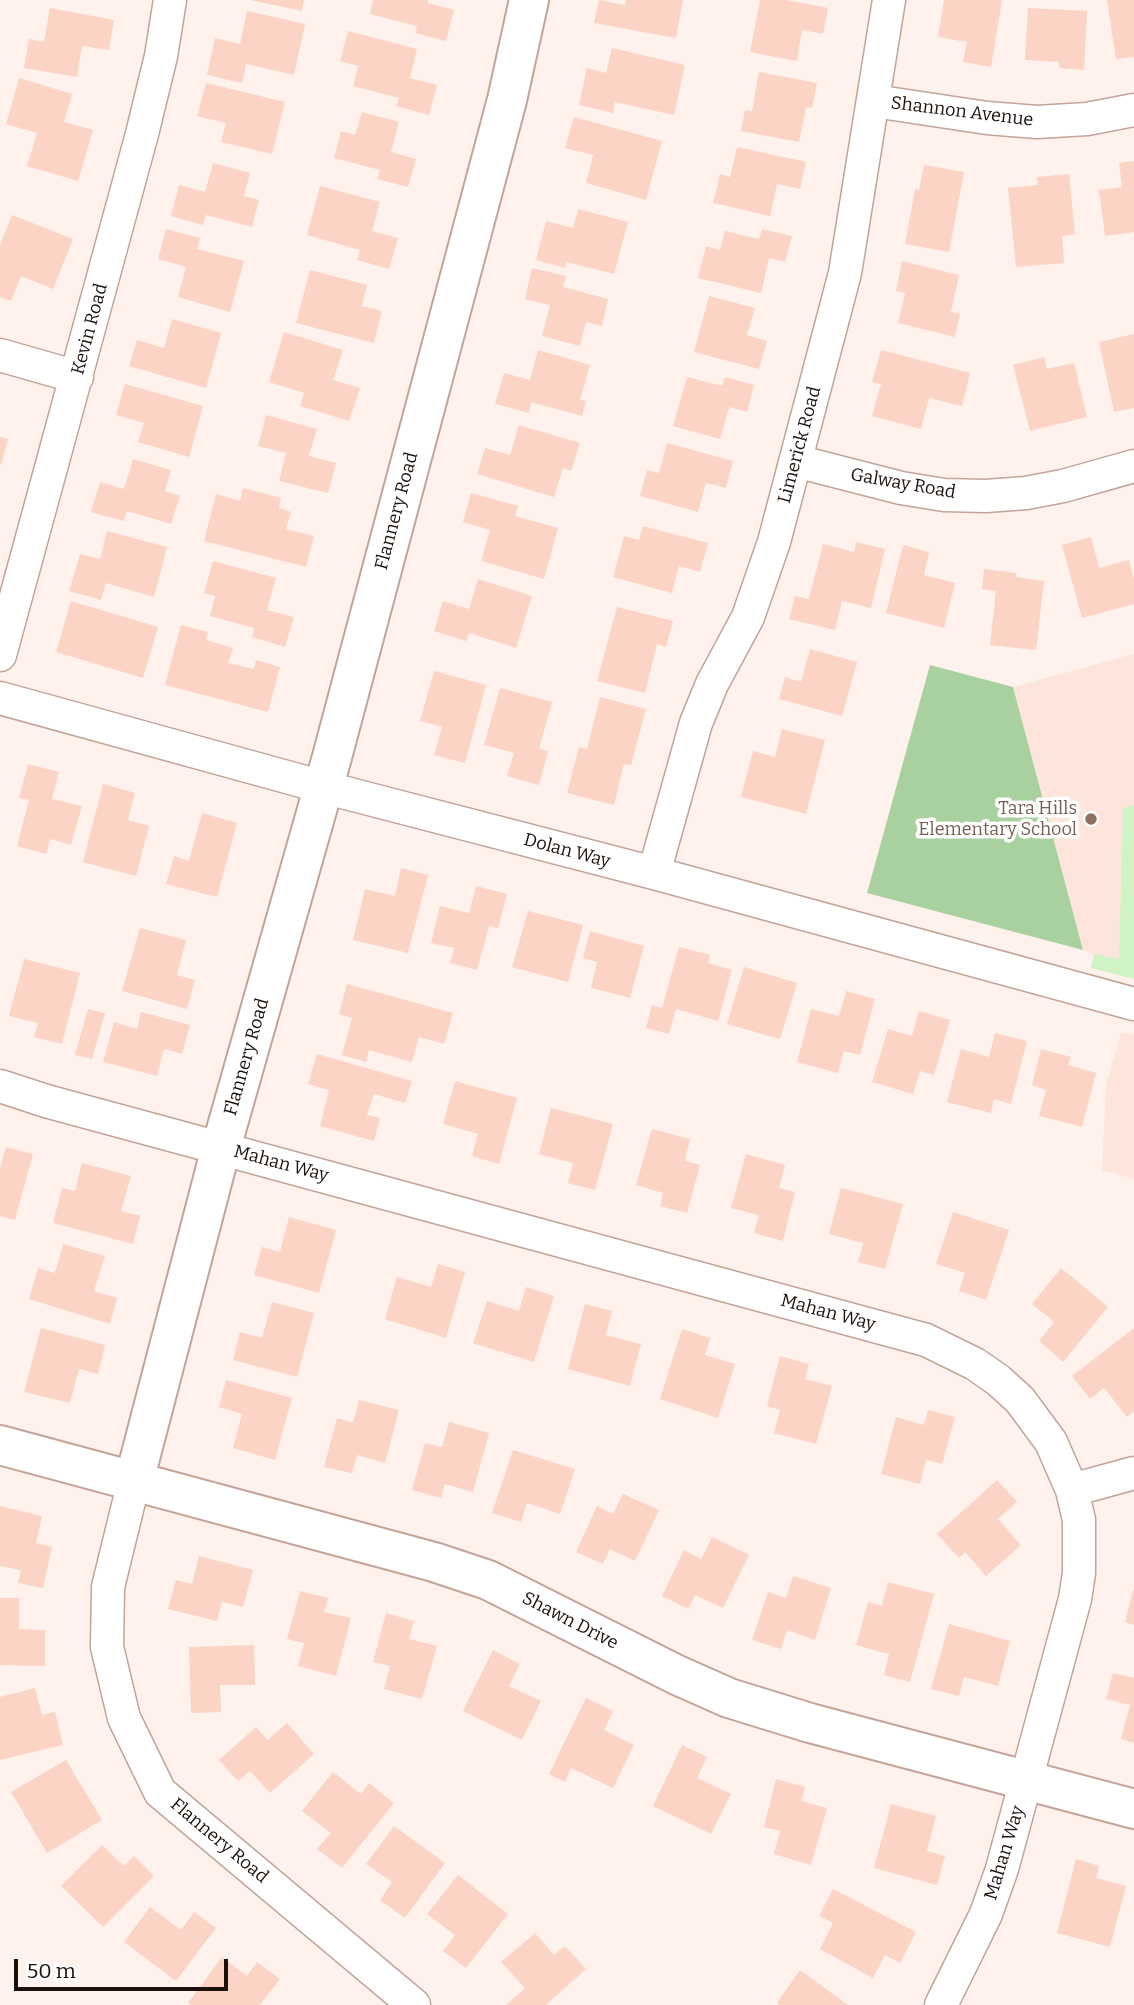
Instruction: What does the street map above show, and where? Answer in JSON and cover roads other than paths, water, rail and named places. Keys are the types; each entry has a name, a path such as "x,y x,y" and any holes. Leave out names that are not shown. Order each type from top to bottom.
{"street":[{"name":"Kevin Road","path":"0,655 146,122 170,0"},
{"name":"Flannery Road","path":"414,2005 160,1792 124,1718 107,1647 108,1587 221,1148 323,788 507,100 529,0"},
{"name":"Limerick Road","path":"654,873 696,723 712,684 758,592 796,461 845,273 889,0"},
{"name":"Shannon Avenue","path":"874,101 988,118 1037,122 1087,119 1134,110"},
{"path":"0,355 77,377"},
{"name":"Galway Road","path":"796,461 901,488 944,495 986,496 1051,488 1134,466"},
{"name":"Dolan Way","path":"0,698 323,788 654,873 1134,1004"},
{"name":"Mahan Way","path":"0,1086 46,1101 926,1340 975,1364 999,1380 1020,1400 1051,1442 1072,1490 1079,1520 1080,1548 1075,1599 1002,1869 986,1914 941,2005"},
{"name":"Shawn Drive","path":"0,1445 466,1573 498,1585 677,1675 729,1698 810,1723 1134,1810"},
{"path":"1072,1490 1134,1473"}],"place":[{"name":"Tara Hills Elementary School","path":"1091,819"}]}
